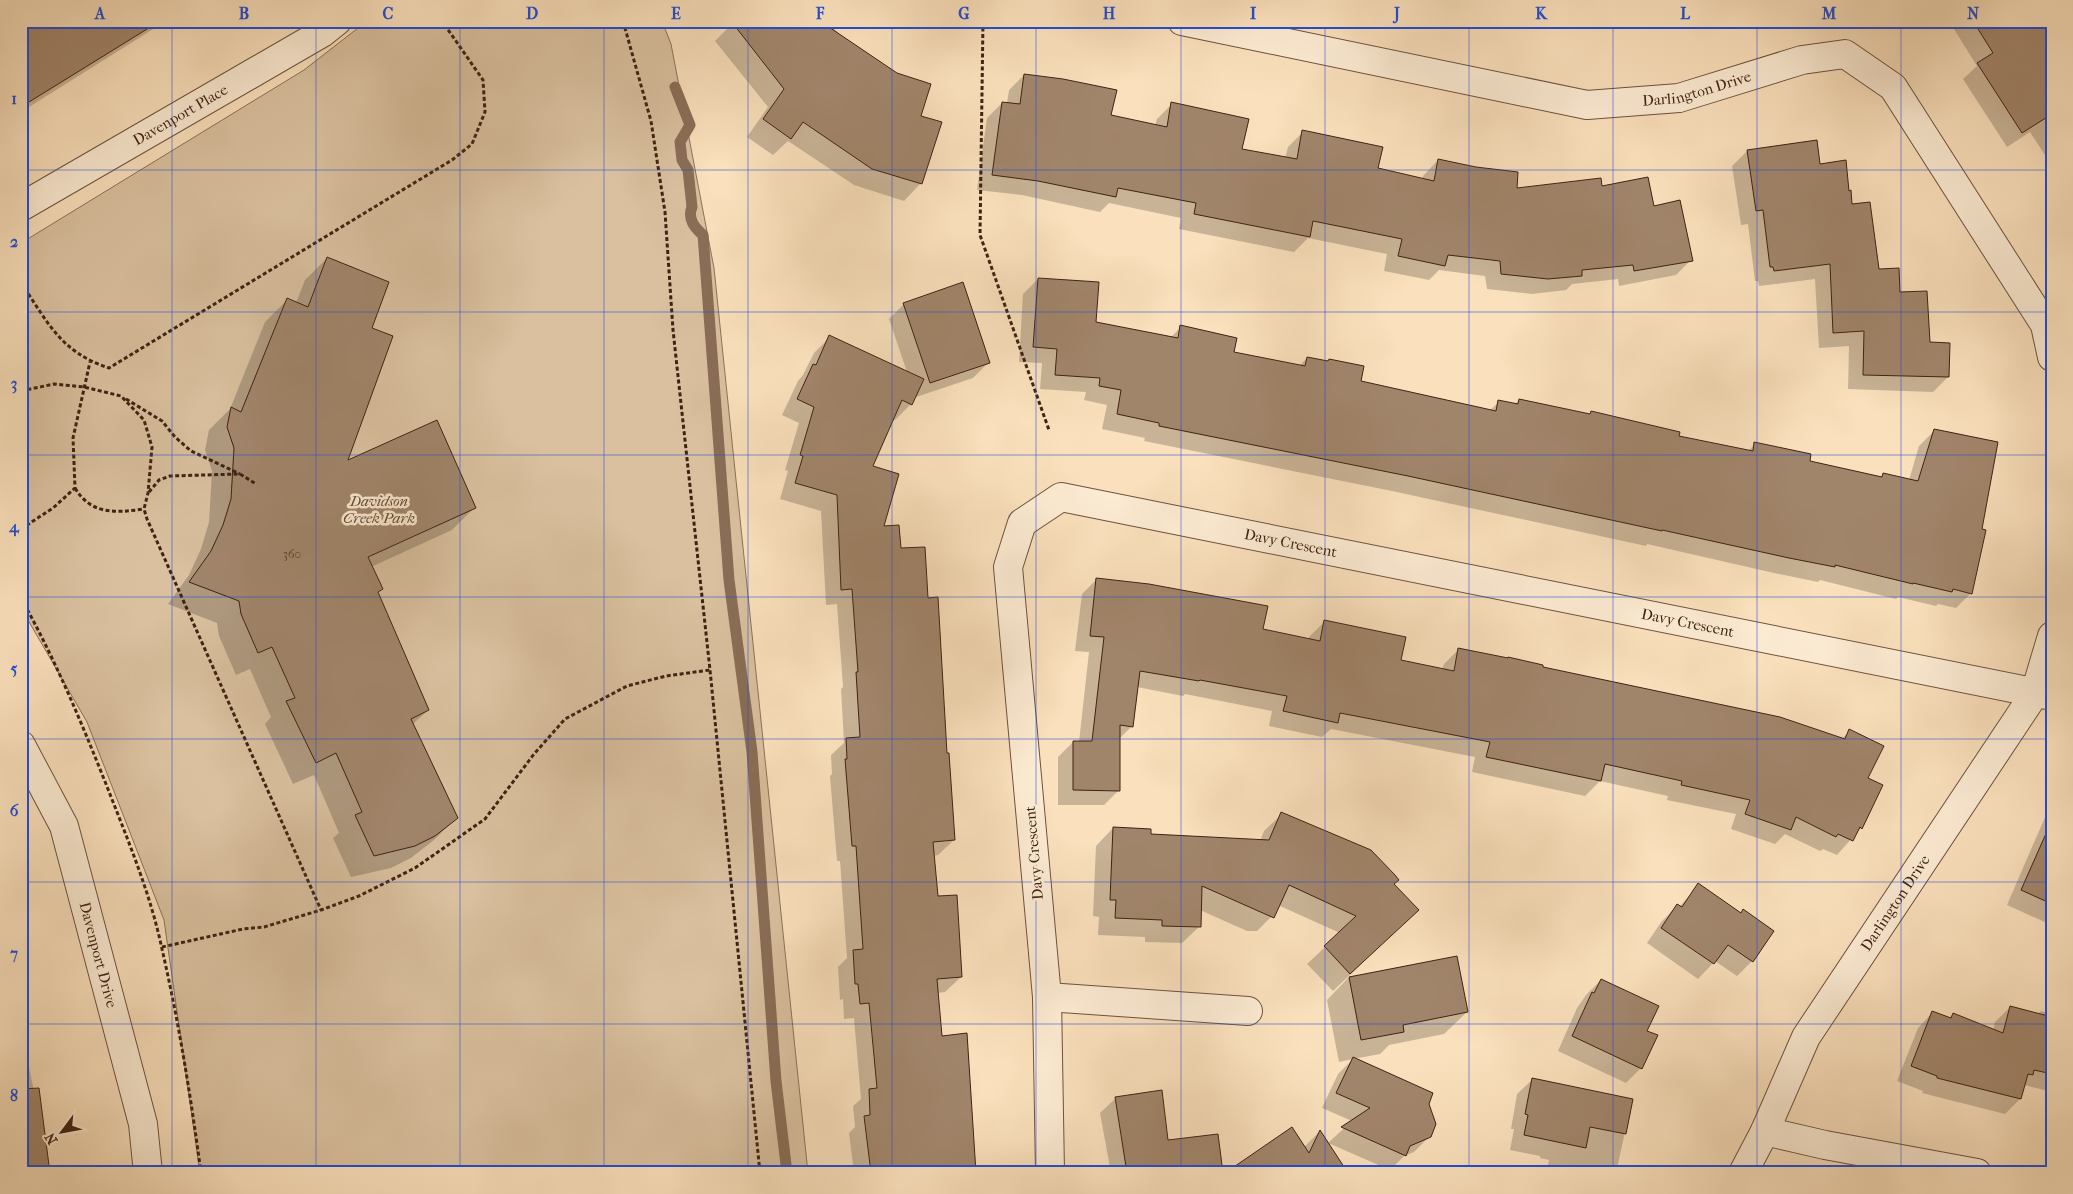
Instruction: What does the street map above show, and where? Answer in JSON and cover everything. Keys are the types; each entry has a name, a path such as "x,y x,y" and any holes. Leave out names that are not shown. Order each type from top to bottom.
{"street":[{"name":"Davenport Place","path":"21,207 322,33 337,21"},
{"name":"Darlington Drive","path":"1182,21 1587,105 1679,98 1802,60 1845,54 1893,87 2045,325 2052,357"},
{"name":"Davy Crescent","path":"1050,1173 1047,997 1008,567 1022,523 1061,497 2043,694"},
{"name":"Darlington Drive","path":"1744,1173 1806,1036 2043,694 2052,636"},
{"name":"Davenport Drive","path":"21,745 64,826 143,1124 148,1173"},
{"path":"1047,997 1248,1011"},
{"path":"1764,1131 1825,1145 1977,1173"}],"path":[{"path":"21,283 57,335 72,350 90,362 109,368 452,160 472,144 484,112 483,80 442,21"},
{"path":"623,21 651,121 665,212 673,330 710,670 760,1173"},
{"path":"983,21 980,235 1049,430"},
{"path":"90,362 74,438 75,488 82,500 94,507 107,511 121,512 144,509"},
{"path":"21,391 54,384 84,387 121,396 162,422 191,451 240,474 256,484"},
{"path":"121,396 144,420 149,434 152,452 148,493 144,509 321,910"},
{"path":"148,493 159,480 170,476 240,474"},
{"path":"21,529 53,508 75,488"},
{"path":"21,598 49,649 82,722 128,838 162,947 191,1095 201,1173"},
{"path":"162,947 243,929 264,927 321,910 359,896 415,868 485,819 534,754 565,719 627,686 666,676 710,670"}],"green space":[{"name":"Davidson Creek Park","path":"367,21 662,21 671,44 714,268 808,1173 200,1173 164,920 87,722 21,608 21,243 304,70"}],"building":[{"path":"21,21 160,21 21,107"},
{"path":"731,21 820,21 897,73 931,84 921,116 942,122 922,184 872,169 803,122 791,139 763,119 784,89"},
{"path":"1973,21 2052,21 2052,114 2022,133 1977,63 1993,53"},
{"path":"1024,74 1063,79 1117,90 1111,115 1167,127 1171,102 1249,119 1242,149 1297,159 1302,130 1383,147 1378,168 1434,181 1438,159 1476,167 1518,172 1517,188 1601,178 1602,186 1648,177 1654,206 1680,200 1693,261 1634,271 1633,265 1582,270 1582,276 1548,279 1501,274 1500,261 1448,255 1445,266 1398,256 1402,239 1313,221 1310,237 1194,214 1196,203 1118,188 1116,197 1038,181 992,175 1002,102 1020,104"},
{"path":"1817,140 1820,164 1846,160 1852,204 1870,202 1879,269 1899,268 1900,292 1927,291 1930,342 1950,343 1949,377 1863,375 1864,331 1833,333 1830,264 1774,271 1773,267 1770,267 1763,210 1756,211 1747,150"},
{"path":"327,257 389,282 372,328 393,336 348,460 437,420 476,508 368,557 383,589 378,592 429,710 411,719 458,818 435,836 415,846 374,856 355,815 362,812 336,753 316,763 286,701 295,698 272,647 258,653 241,614 239,601 189,582 211,551 223,525 231,499 234,448 227,427 231,407 241,412 287,298 308,307"},
{"path":"1038,278 1099,282 1096,322 1178,338 1180,325 1237,338 1234,352 1305,366 1307,357 1364,366 1361,381 1496,411 1498,400 1518,404 1519,399 1590,414 1591,411 1680,432 1679,436 1753,451 1754,442 1811,454 1810,461 1882,477 1883,473 1918,481 1934,429 1998,442 1982,529 1986,530 1972,594 1953,589 1952,592 1913,584 1835,565 1835,567 1789,558 1408,476 1159,426 1159,423 1117,414 1121,390 1099,386 1100,378 1055,375 1057,349 1033,347"},
{"path":"963,282 990,363 930,383 903,303"},
{"path":"829,335 924,379 912,405 902,400 873,466 899,474 884,526 899,525 901,548 925,547 928,598 938,597 947,753 949,753 955,840 933,842 938,896 957,895 962,977 937,979 942,1036 967,1033 976,1173 871,1173 864,1116 870,1115 869,1089 877,1088 869,1003 860,1004 858,984 855,984 853,950 863,949 856,846 852,846 845,759 847,759 846,738 860,737 856,672 858,672 852,589 841,590 837,495 795,483 803,456 800,455 814,407 797,399 813,364 816,365"},
{"path":"1096,578 1149,584 1268,606 1263,629 1320,641 1324,620 1406,637 1401,660 1454,671 1458,648 1508,657 1543,665 1543,667 1780,717 1845,739 1849,729 1884,746 1868,778 1883,785 1862,829 1860,827 1853,841 1838,834 1836,837 1796,817 1791,830 1745,814 1750,800 1681,785 1682,781 1605,764 1601,781 1486,757 1490,742 1340,713 1338,723 1283,711 1287,696 1140,671 1133,727 1120,725 1120,791 1073,790 1073,741 1092,741 1104,637 1090,636"},
{"path":"1281,812 1371,850 1399,880 1394,884 1419,910 1350,974 1324,946 1356,916 1289,885 1274,918 1202,886 1201,927 1162,926 1162,920 1115,918 1116,900 1110,900 1113,827 1151,829 1151,834 1269,840"},
{"path":"2052,820 2052,904 2021,890"},
{"path":"1698,883 1741,913 1743,909 1774,931 1753,962 1728,945 1714,964 1661,928 1677,904 1682,907"},
{"path":"1457,956 1468,1012 1403,1025 1404,1032 1361,1040 1349,977"},
{"path":"1601,979 1659,1006 1647,1031 1658,1035 1642,1069 1572,1036 1592,992 1594,993"},
{"path":"2010,1006 2052,1017 2052,1074 2034,1070 2033,1075 2028,1074 2021,1099 1937,1078 1937,1076 1911,1066 1932,1011 1951,1018 1953,1013 2003,1033"},
{"path":"1353,1057 1433,1093 1429,1104 1436,1124 1431,1137 1410,1146 1406,1156 1341,1127 1370,1108 1336,1093"},
{"path":"1532,1078 1633,1099 1626,1134 1590,1127 1586,1148 1524,1135 1528,1115 1525,1114"},
{"path":"39,1088 50,1173 21,1173 21,1089"},
{"path":"1162,1090 1168,1140 1218,1134 1223,1173 1127,1173 1115,1097"},
{"path":"1292,1127 1309,1153 1320,1130 1348,1173 1225,1173"}],"waterway":[{"path":"675,87 690,125 680,142 682,160 688,170 692,207 690,215 695,226 703,235 729,580 752,752 776,1081 787,1173"}]}
